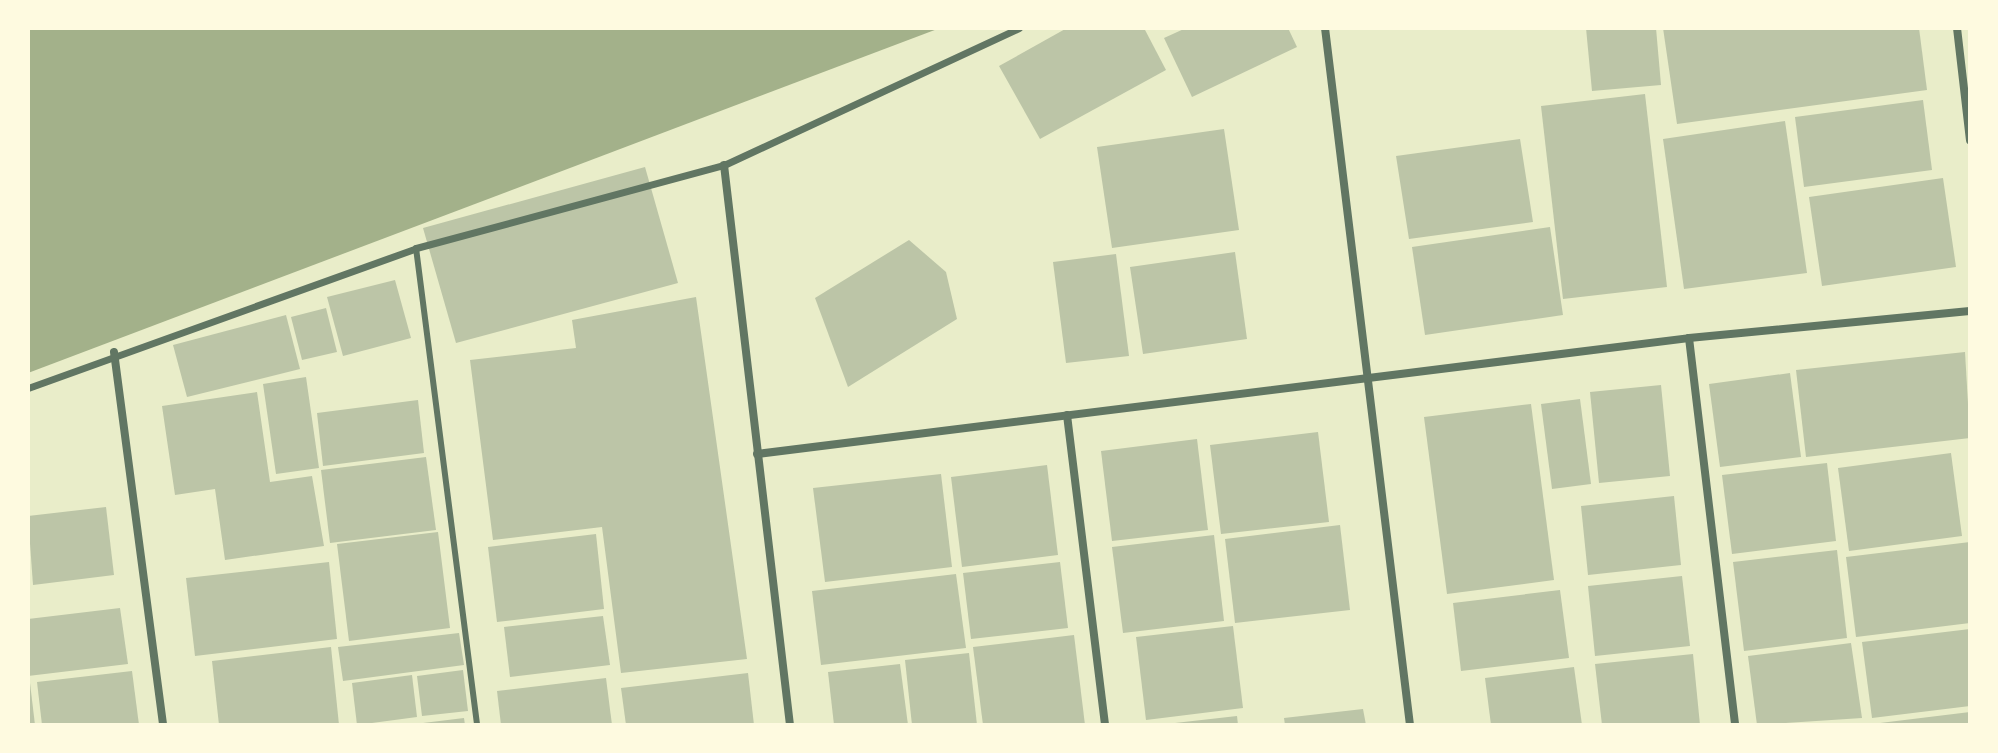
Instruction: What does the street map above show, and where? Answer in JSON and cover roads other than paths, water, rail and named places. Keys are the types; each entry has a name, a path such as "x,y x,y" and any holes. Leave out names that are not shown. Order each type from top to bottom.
{"street":[{"path":"28,388 114,352 416,248 724,165 1019,28"},
{"path":"1325,28 1410,725"},
{"path":"1957,28 1970,140"},
{"path":"724,165 790,725"},
{"path":"757,454 1689,338 1970,311"},
{"path":"1689,338 1735,725"},
{"path":"114,352 163,725"},
{"path":"1067,415 1105,725"}],"lane":[{"path":"416,248 477,725"}]}
